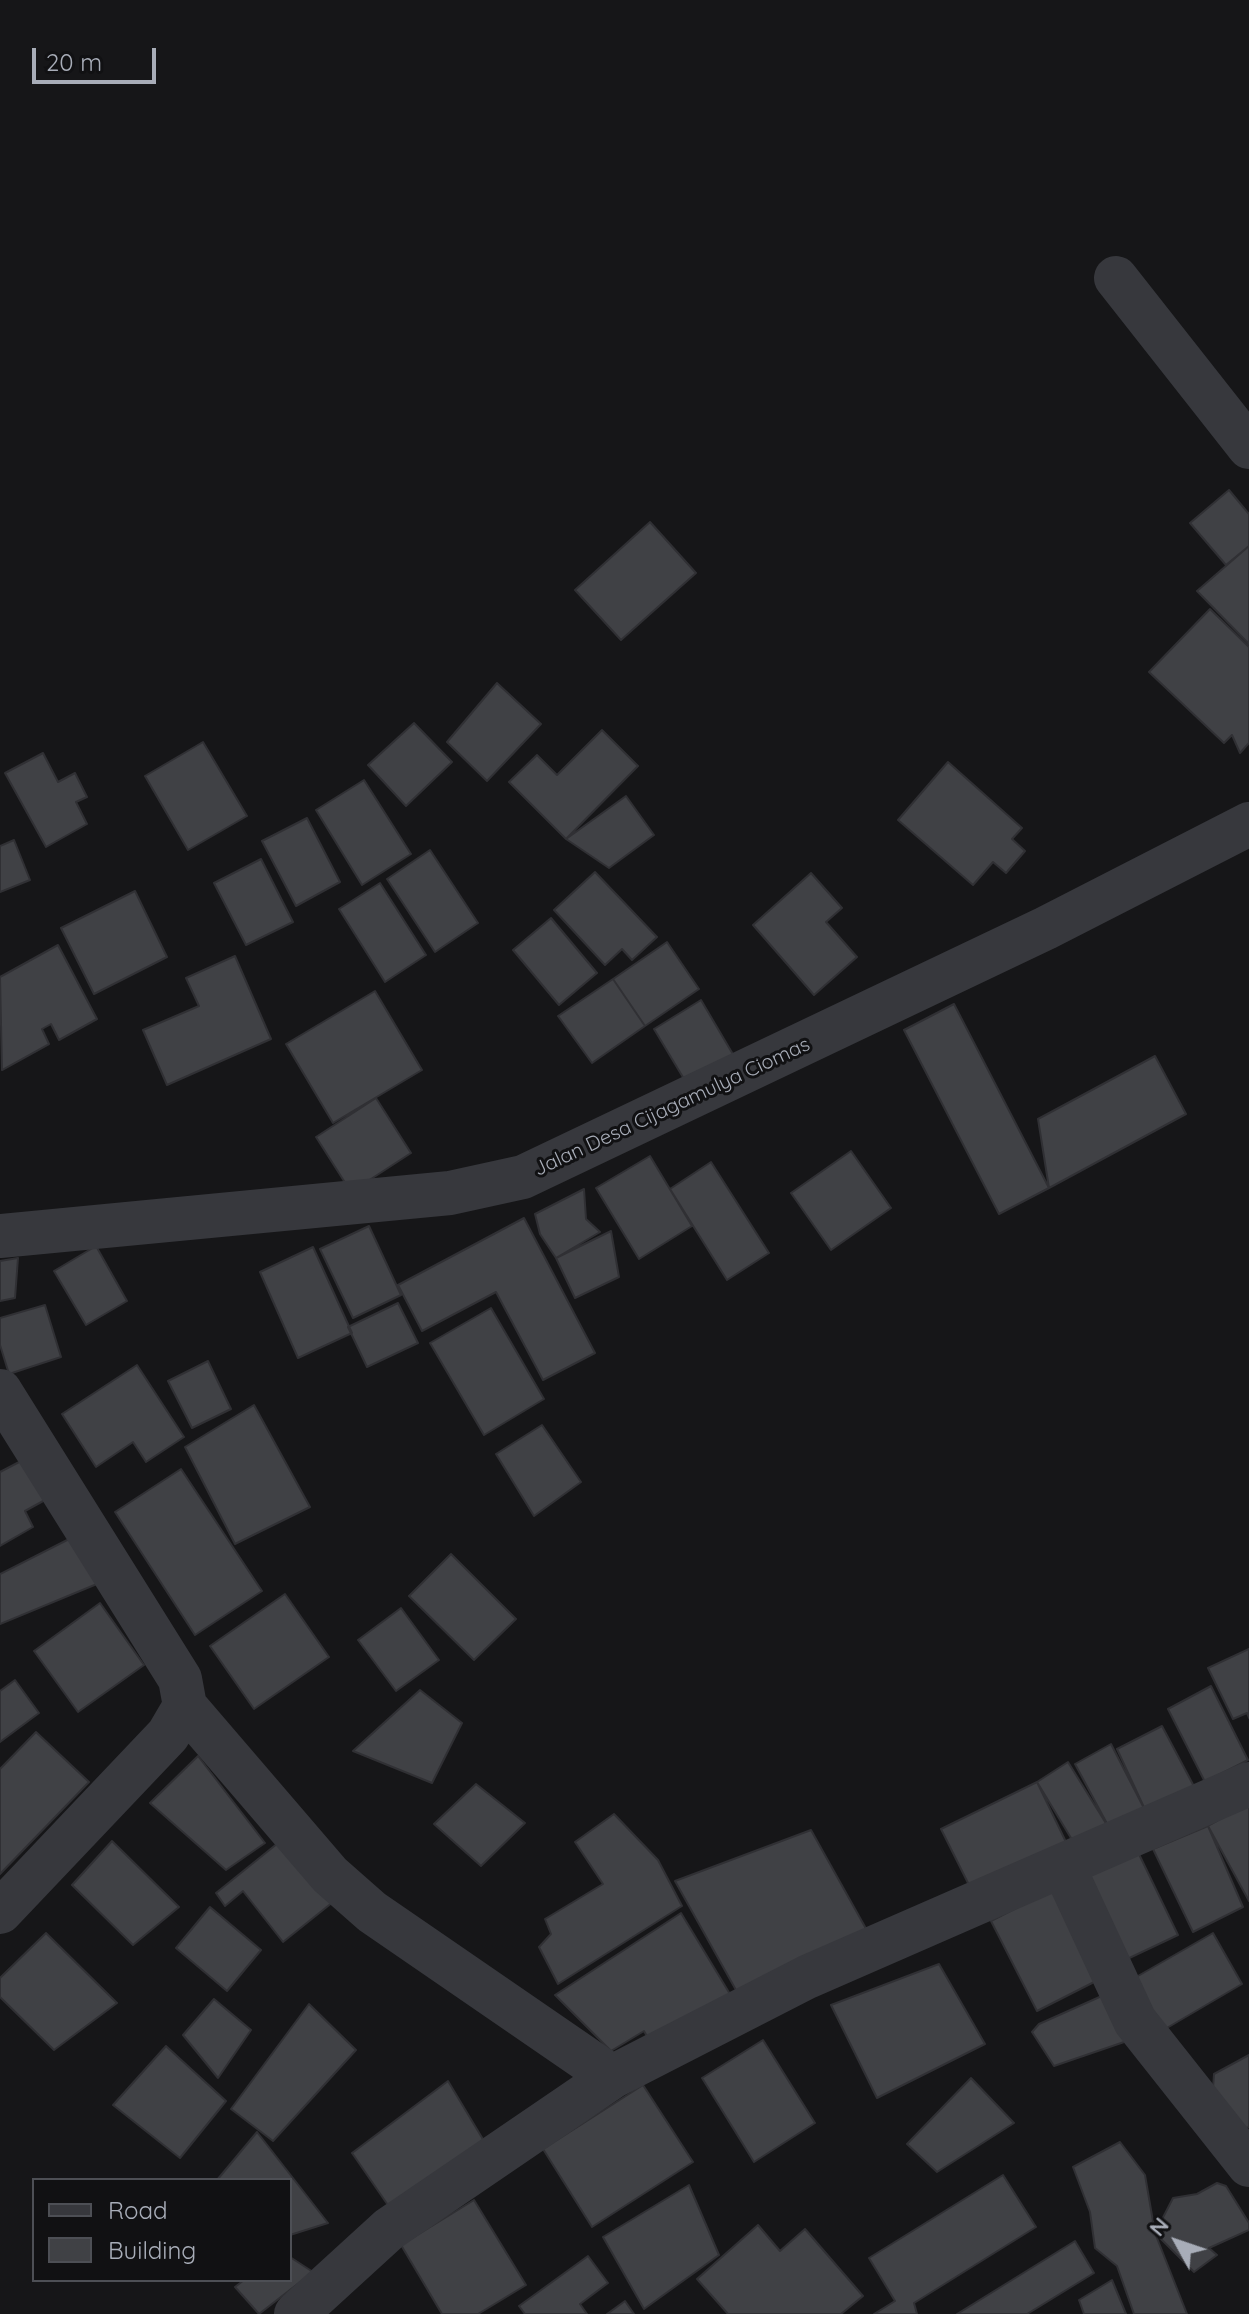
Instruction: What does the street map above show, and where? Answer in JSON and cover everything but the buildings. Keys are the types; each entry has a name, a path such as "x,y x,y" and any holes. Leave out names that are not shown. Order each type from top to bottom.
{"street":[{"path":"1116,278 1249,447"},
{"name":"Jalan Desa Cijagamulya Ciomas","path":"0,1236 450,1193 523,1177 1046,928 1249,824"},
{"path":"0,1391 154,1632 180,1679 185,1706 300,1842 372,1912 612,2077"},
{"path":"0,1912 168,1735 185,1706"},
{"path":"296,2314 389,2229 612,2077 807,1977 1064,1868 1249,1784"},
{"path":"1064,1868 1135,2021 1249,2165"}]}
